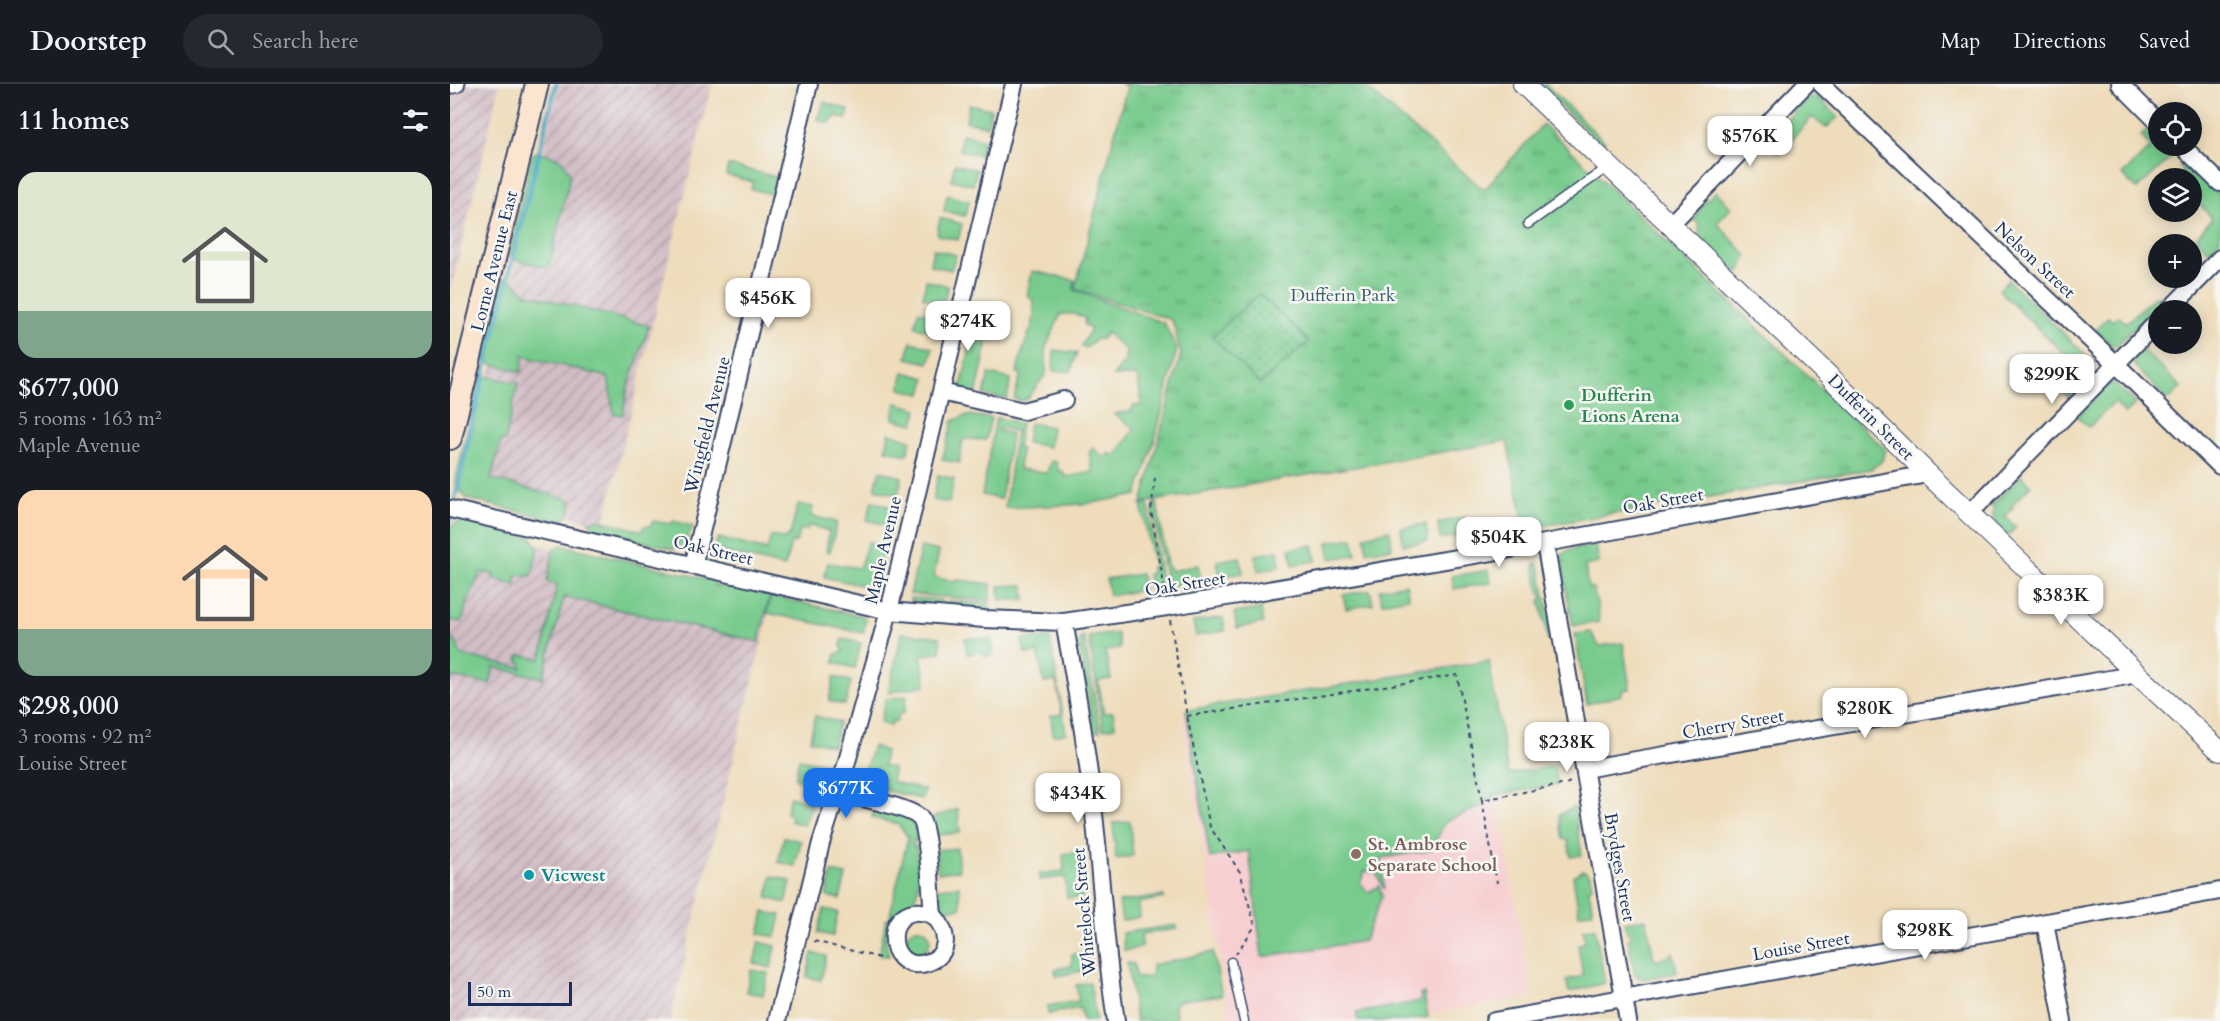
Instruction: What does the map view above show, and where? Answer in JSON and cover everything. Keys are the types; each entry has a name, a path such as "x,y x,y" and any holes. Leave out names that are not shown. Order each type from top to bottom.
{"main road":[{"name":"Lorne Avenue East","path":"450,438 537,84"}],"street":[{"path":"450,85 456,84"},
{"name":"Wingfield Avenue","path":"693,566 809,84"},
{"name":"Maple Avenue","path":"777,1021 817,860 889,611 1014,84"},
{"name":"Dufferin Street","path":"1523,84 2220,751"},
{"path":"1669,226 1806,84"},
{"name":"Nelson Street","path":"1821,84 2220,466"},
{"path":"2120,84 2148,112"},
{"path":"2192,156 2220,183"},
{"path":"2179,300 2220,258"},
{"path":"1970,513 2148,331"},
{"path":"941,392 1023,411 1064,400"},
{"name":"Oak Street","path":"450,509 889,611 984,619 1064,622 1167,607 1545,543 1928,474"},
{"name":"Brydges Street","path":"1545,543 1578,775 1628,1021"},
{"name":"Whitelock Street","path":"1064,622 1087,753 1108,973 1116,1021"},
{"name":"Cherry Street","path":"1578,775 2136,673"},
{"path":"836,792 910,811 920,819 925,832 933,915"},
{"name":"Louise Street","path":"1494,1021 2220,891"},
{"path":"915,912 933,915 942,924 945,933 945,944 941,952 932,960 917,964 900,957 893,939 898,922 905,915 915,912"},
{"path":"2045,922 2063,1021"}],"lane":[{"path":"1528,224 1608,167"},
{"path":"1231,962 1244,1021"}],"path":[{"path":"1155,478 1151,511 1187,717 1210,827 1240,872 1255,926 1231,962"},
{"path":"1187,717 1457,675 1497,883"},
{"path":"1482,800 1566,784 1578,775"},
{"path":"814,941 886,959 900,957"}],"shaded area":[{"path":"450,84 500,84 450,293"},
{"path":"559,84 712,84 603,526 464,484"},
{"path":"455,527 773,596 670,1021 450,1021 450,547"},
{"name":"St. Ambrose Separate School","path":"1474,661 1532,996 1388,1021 1230,1021 1182,711"}],"green space":[{"name":"Dufferin Park","path":"1121,84 1362,84 1484,190 1543,124 1885,449 1882,461 1871,469 1525,529 1507,441 1142,503 1181,354 1172,320 1075,289 1127,86"},
{"path":"1538,84 1545,84 1605,142 1601,145"},
{"path":"1809,97 1818,97 1838,117 1826,128 1812,117 1779,153 1767,140"},
{"path":"824,102 849,110 846,119 836,116 829,123 818,120"},
{"path":"969,104 991,109 987,126 966,121"},
{"path":"2148,130 2148,144 2141,136"},
{"path":"962,134 984,140 980,155 959,150"},
{"path":"2148,150 2148,156 2173,156 2160,168 2148,168 2148,179 2137,189 2122,175"},
{"path":"537,152 558,158 565,165 570,176 550,262 545,267 513,259 509,254 532,154"},
{"path":"2185,161 2192,168 2181,168 2179,166"},
{"path":"955,164 977,170 973,185 951,180"},
{"path":"728,165 777,177 772,194 751,189 753,182 726,175"},
{"path":"2202,178 2220,195 2220,239 2209,251 2202,245 2202,234 2199,234 2212,218 2202,206"},
{"path":"1716,191 1731,208 1717,223 1747,256 1739,274 1700,237 1698,222 1694,221 1700,207"},
{"path":"947,195 969,201 965,216 944,211"},
{"path":"940,218 962,224 958,240 937,235"},
{"path":"933,249 956,255 951,270 930,265"},
{"path":"1032,271 1075,280 1074,290 1164,323 1177,349 1155,439 1137,495 1085,504 1005,508 1016,431 999,428 998,431 1011,434 1001,499 982,495 996,418 1021,423 1017,448 1021,449 1019,469 1047,473 1051,461 1056,462 1059,471 1063,471 1066,477 1093,472 1089,453 1093,448 1105,458 1109,453 1115,456 1135,429 1114,414 1131,411 1133,406 1142,405 1136,376 1113,376 1126,360 1124,357 1127,352 1107,333 1086,348 1081,346 1091,329 1084,325 1085,318 1074,314 1061,314 1046,347 1046,374 1028,398 1022,401 1014,399 1021,373 1017,373 1033,321 1034,301 1027,296"},
{"path":"508,276 525,293 649,326 627,390 623,415 614,414 608,377 523,356 521,372 485,362 483,357 503,279"},
{"path":"926,280 948,286 944,302 923,297"},
{"path":"2008,280 2095,364 2093,371 2068,397 2053,384 2075,363 1999,290"},
{"path":"1259,294 1309,341 1260,384 1212,337"},
{"path":"2155,296 2164,297 2161,300 2151,300"},
{"path":"982,302 999,307 993,329 976,325"},
{"path":"2148,303 2148,313 2117,345 2112,346 2096,330 2108,317 2113,321 2118,316 2126,323"},
{"path":"918,311 941,317 937,332 915,327"},
{"path":"974,332 989,336 976,395 965,392 961,387"},
{"path":"911,342 933,348 929,363 907,358"},
{"path":"2142,349 2181,387 2168,400 2135,367 2135,363 2131,363"},
{"path":"1054,350 1077,353 1071,371 1053,371"},
{"path":"904,372 926,378 922,394 900,389"},
{"path":"989,374 1011,379 1007,399 984,395"},
{"path":"485,376 518,383 505,441 501,441 491,479 572,500 566,518 559,521 467,499 455,483 479,378"},
{"path":"2113,383 2136,403 2125,414 2115,402 2089,427 2077,417 2109,384"},
{"path":"896,403 918,409 914,424 893,419"},
{"path":"967,415 991,418 986,440 963,439 959,463 942,460 953,421"},
{"path":"1029,423 1052,427 1049,447 1026,443"},
{"path":"889,433 911,440 907,455 886,450"},
{"path":"880,471 902,477 898,495 875,489"},
{"path":"938,475 954,479 949,503 933,500"},
{"path":"2021,475 2031,485 2011,506 2013,508 2005,517 2016,527 2008,536 1996,524 1993,517 1994,508 1991,507"},
{"path":"872,501 894,508 889,526 867,520"},
{"path":"1154,503 1157,503 1167,565 1171,571 1198,565 1201,581 1167,586 1153,512"},
{"path":"798,504 813,507 811,516 837,522 830,552 826,551 829,531 809,525 807,530 801,529 796,542 791,543 785,567 714,550 718,538 767,550 771,536 785,539 790,535"},
{"path":"1141,504 1148,504 1162,587 1150,590 1148,574 1154,566"},
{"path":"1465,517 1469,534 1440,539 1438,523"},
{"path":"462,520 531,536 538,547 532,576 517,575 515,586 493,578 493,574 481,572 462,622 450,620 450,527"},
{"path":"600,520 642,531 644,526 651,526 653,521 671,524 673,521 693,526 685,544 674,549 596,530 588,521"},
{"path":"1426,524 1428,541 1403,545 1401,528"},
{"path":"1390,530 1392,548 1367,552 1365,536"},
{"path":"1353,538 1356,555 1331,559 1328,542"},
{"path":"868,542 886,547 874,588 824,577 828,563 859,568"},
{"path":"561,545 715,581 714,586 722,587 723,584 770,595 759,642 564,597 543,678 494,667 490,684 450,677 450,638 455,640 461,655 522,668 518,657 521,655 541,659 557,585 547,581 554,549"},
{"path":"1313,545 1316,561 1293,565 1290,549"},
{"path":"1596,545 1599,563 1585,566 1588,588 1593,588 1598,607 1599,622 1573,626 1564,580 1562,555 1569,550"},
{"path":"921,547 939,551 934,577 955,582 957,580 991,584 990,601 910,594"},
{"path":"1278,551 1280,567 1258,571 1255,555"},
{"path":"1240,557 1243,573 1220,577 1217,561"},
{"path":"1537,562 1541,572 1553,639 1548,641 1540,600 1543,599 1534,565"},
{"path":"1489,570 1491,583 1454,589 1452,576"},
{"path":"1141,574 1143,590 1109,596 1106,579"},
{"path":"1406,584 1409,598 1382,603 1379,589"},
{"path":"1024,585 1025,600 1000,600 999,586"},
{"path":"1370,590 1373,604 1346,609 1343,595"},
{"path":"771,596 862,616 866,619 863,633 767,613"},
{"path":"910,598 941,600 941,603 947,604 948,601 989,604 989,610 928,606 910,600"},
{"path":"1261,609 1263,623 1237,628 1234,613"},
{"path":"1223,617 1225,631 1196,636 1193,622"},
{"path":"1591,632 1599,646 1623,643 1630,689 1622,690 1622,695 1587,704 1575,634"},
{"path":"902,633 940,637 941,652 921,655 926,685 888,693"},
{"path":"1117,633 1120,648 1105,651 1111,679 1098,681 1104,713 1113,712 1115,727 1103,729 1089,637"},
{"path":"1081,637 1084,637 1100,731 1094,732 1079,644"},
{"path":"965,638 992,639 993,655 984,656 982,651 967,654"},
{"path":"1050,638 1066,733 1053,735 1051,716 1062,714 1056,681 1044,683 1038,653 1025,654 1022,639"},
{"path":"842,639 861,643 855,668 834,663 836,654 843,652"},
{"path":"1489,661 1508,774 1554,766 1558,785 1494,795 1481,807 1446,821 1431,850 1382,858 1384,889 1376,873 1365,871 1360,883 1368,892 1379,886 1382,896 1364,941 1262,957 1249,851 1210,858 1186,710"},
{"path":"834,677 851,681 845,705 829,701"},
{"path":"907,696 904,713 900,713 896,722 892,721 891,726 880,723 886,699"},
{"path":"815,716 839,722 833,746 810,740"},
{"path":"873,746 885,751 883,766 893,768 892,782 925,790 922,799 871,787 861,781"},
{"path":"799,759 826,764 821,781 808,780 807,784 795,778"},
{"path":"790,797 813,802 804,825 790,821 791,815 786,813"},
{"path":"1574,807 1582,855 1571,857 1568,840 1563,839 1559,815"},
{"path":"874,808 909,816 916,835 916,842 913,841 912,845 917,847 918,889 911,904 889,926 886,943 889,956 879,955 908,837 898,824 872,818"},
{"path":"958,809 960,833 935,835 934,817"},
{"path":"1130,821 1133,856 1116,859 1113,823"},
{"path":"784,837 801,841 795,866 778,862"},
{"path":"957,848 959,870 938,873 936,850"},
{"path":"1079,852 1083,897 1067,898 1065,877 1039,880 1039,874 1064,871 1063,854"},
{"path":"1583,870 1590,875 1592,886 1589,890 1593,911 1579,914 1573,876"},
{"path":"832,872 846,875 840,899 826,896"},
{"path":"772,876 791,881 786,903 767,898"},
{"path":"959,886 961,908 940,910 938,888"},
{"path":"1164,896 1164,898 1139,903 1140,917 1122,921 1119,902"},
{"path":"824,909 838,912 833,936 818,933"},
{"path":"764,912 781,915 776,937 759,934"},
{"path":"1646,919 1654,958 1658,960 1671,957 1673,953 1677,973 1644,979 1635,975 1628,939 1630,938 1629,932 1627,932 1625,922"},
{"path":"1176,925 1177,929 1141,934 1142,947 1124,951 1122,933"},
{"path":"918,928 927,931 930,940 927,949 918,952 909,949 906,940 909,931"},
{"path":"1595,928 1605,983 1569,992 1566,980 1583,976 1578,945 1585,942 1583,929"},
{"path":"759,942 776,946 771,968 754,963"},
{"path":"1213,952 1222,995 1175,1003 1176,1018 1170,1021 1136,1021 1127,963 1134,964 1136,978 1151,977 1152,965"},
{"path":"812,953 826,956 821,980 807,977"},
{"path":"1086,953 1088,970 1056,976 1055,969 1072,966 1072,954"},
{"path":"751,970 768,973 763,995 746,992"},
{"path":"1090,982 1096,1021 1083,1021 1080,1008 1048,1014 1047,1006 1079,1001 1076,985"},
{"path":"1424,993 1428,1017 1407,1021 1358,1021 1356,1013 1421,1001 1420,994"}],"waterway":[{"path":"450,521 556,84"}],"place":[{"name":"Dufferin Lions Arena","path":"1569,405"},
{"name":"St. Ambrose Separate School","path":"1356,854"},
{"name":"Vicwest","path":"529,875"}]}
